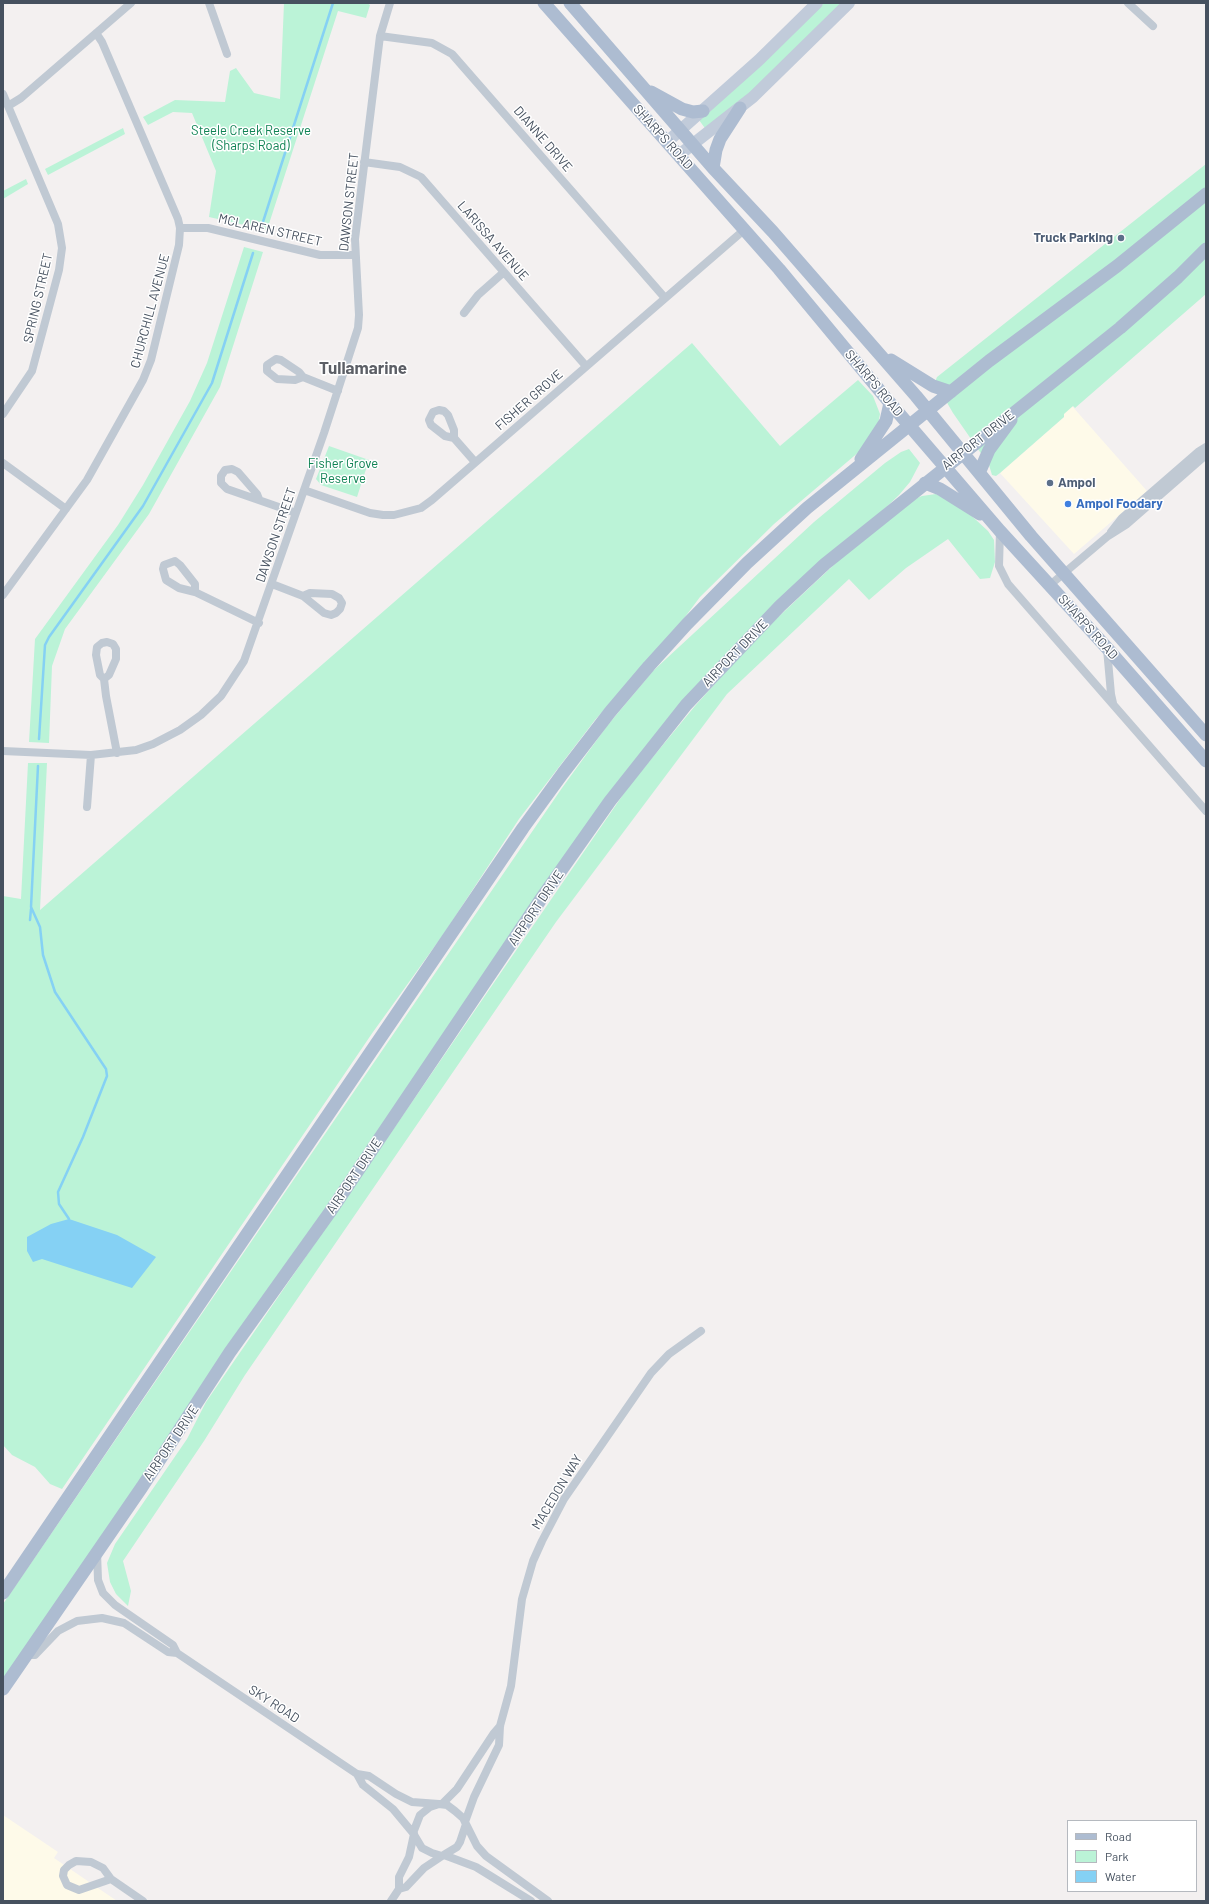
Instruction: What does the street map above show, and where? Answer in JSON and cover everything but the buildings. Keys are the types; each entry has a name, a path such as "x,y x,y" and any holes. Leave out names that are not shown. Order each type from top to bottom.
{"main road":[{"name":"SHARPS ROAD","path":"544,3 744,230 996,526 1107,648 1206,762"},
{"name":"SHARPS ROAD","path":"570,3 713,168 778,238 876,350 980,471 1012,513 1206,735"},
{"path":"644,88 682,109 693,112 703,110"},
{"path":"713,168 716,150 720,139 740,108"},
{"path":"3,1593 523,828 563,773 620,700 664,648 771,540 807,508 990,361 1117,266 1206,194"},
{"name":"AIRPORT DRIVE","path":"3,1689 184,1423 230,1352 330,1212 543,896 605,807 645,754 686,705 780,606 824,564 944,466 1120,328 1178,277 1206,249"},
{"path":"876,350 933,386 951,392"},
{"path":"854,470 886,421 890,403"},
{"path":"980,471 989,450 1023,405"},
{"path":"924,483 946,492 996,526"}],"street":[{"path":"8,106 21,98 131,3"},
{"path":"209,3 228,54"},
{"name":"DAWSON STREET","path":"3,751 91,755 136,750 170,736 201,715 221,696 236,675 247,654 338,391 358,328 359,315 354,239 380,36 390,3"},
{"path":"667,142 759,60 817,3"},
{"path":"679,155 694,145 740,108 783,69 849,3"},
{"path":"1128,3 1153,26"},
{"name":"CHURCHILL AVENUE","path":"3,595 92,472 148,369 177,256 180,228 178,219 102,42 96,34"},
{"name":"DIANNE DRIVE","path":"380,36 432,43 452,54 665,298"},
{"name":"SPRING STREET","path":"3,94 58,224 62,248 59,270 32,372 3,414"},
{"name":"LARISSA AVENUE","path":"364,162 400,166 421,177 586,366"},
{"name":"MCLAREN STREET","path":"180,228 208,228 320,255 354,255"},
{"name":"FISHER GROVE","path":"304,490 370,513 394,515 409,512 427,504 744,230"},
{"path":"464,313 478,295 504,272"},
{"path":"302,377 338,391"},
{"path":"454,438 475,462"},
{"path":"1108,536 1122,518 1198,452 1206,447"},
{"path":"1050,585 1065,574 1108,536 1127,524 1206,455"},
{"path":"3,463 66,509"},
{"path":"259,499 257,494 238,472 232,469 225,470 221,476 221,483 227,489 296,513"},
{"path":"996,526 999,566 1008,584 1206,811"},
{"path":"272,584 303,596"},
{"path":"195,592 258,623"},
{"path":"1107,648 1110,694 1114,706"},
{"path":"104,679 117,753"},
{"path":"88,807 91,755"},
{"name":"MACEDON WAY","path":"465,1823 474,1797 500,1745 500,1726 511,1686 519,1616 524,1593 534,1561 552,1519 581,1474 651,1373 676,1348 701,1331"},
{"name":"SKY ROAD","path":"97,1551 98,1580 103,1593 115,1605 173,1645 177,1653"},
{"name":"SKY ROAD","path":"26,1655 35,1655 49,1639 68,1625 84,1619 102,1618 124,1623 168,1652 177,1653 357,1774 369,1776 396,1794 412,1802 440,1804"},
{"name":"MACEDON WAY","path":"440,1804 457,1789 500,1726"},
{"name":"SKY ROAD","path":"357,1774 363,1785 393,1809 413,1834"},
{"path":"390,1901 399,1889 399,1877 409,1857 413,1834 420,1815 430,1807 440,1804 455,1811 465,1823 477,1846 486,1856 548,1901"},
{"path":"399,1889 406,1887 424,1868 452,1851 460,1842 465,1823"},
{"path":"413,1834 422,1848 432,1854 476,1867 531,1901"},
{"path":"111,1879 79,1890 67,1885 63,1876 64,1870 69,1864 83,1860 92,1862 103,1868 111,1879 143,1901"}],"shaded area":[{"path":"1072,406 1147,491 1074,554 1000,473 1064,417 1063,414"},
{"path":"3,1815 58,1852 54,1858 117,1901 3,1901"}],"green space":[{"name":"Steele Creek Reserve (Sharps Road)","path":"284,3 367,3 370,5 366,18 338,11 267,230 209,217 216,171 192,113 173,112 148,125 143,117 175,100 225,102 230,71 236,68 254,93 280,99"},
{"path":"824,3 842,3 767,78 707,131 699,120 778,49"},
{"path":"123,128 125,134 48,175 45,169"},
{"path":"1206,164 1206,294 1075,408 1073,406 1064,414 1064,417 1000,473 996,476 992,475 989,465 953,413 935,382 937,377"},
{"path":"26,179 28,184 3,199 3,191"},
{"path":"244,247 263,252 220,387 149,514 65,629 52,666 49,743 29,742 35,639 118,525 143,485 190,401 207,363"},
{"path":"692,343 780,446 858,380 873,396 880,414 877,430 860,451 774,524 700,597 679,625 595,720 519,819 445,932 373,1032 62,1489 50,1484 35,1467 12,1455 3,1445 3,896 21,899 28,763 47,763 40,910"},
{"name":"Fisher Grove Reserve","path":"329,446 369,460 357,497 321,485 316,479"},
{"path":"909,449 920,463 910,482 899,495 687,698 3,1680 3,1604 562,788 607,726 653,671 814,522 885,463 901,452"},
{"path":"936,494 962,507 988,531 994,540 995,562 990,578 980,579 948,539 906,568 869,600 849,579 727,694 556,922 245,1375 204,1441 123,1561 131,1591 128,1606 116,1594 110,1582 107,1563 115,1544 187,1439 206,1402 629,786 695,706 758,636 838,561 912,500 922,496"}],"water":[{"path":"69,1219 117,1235 156,1257 132,1288 42,1259 33,1262 27,1251 27,1237 51,1224"}],"waterway":[{"path":"262,225 333,3"},
{"path":"39,739 45,645 49,637 143,506 212,383 253,253"},
{"path":"38,766 31,907 40,927 43,955 55,992 106,1069 107,1076 83,1137 58,1192 59,1204 69,1219"},
{"path":"30,920 31,909"}],"place":[{"name":"Truck Parking","path":"1121,238"},
{"name":"Ampol","path":"1050,483"},
{"name":"Ampol Foodary","path":"1068,504"}],"district":[{"name":"Tullamarine","path":"363,368"}]}
